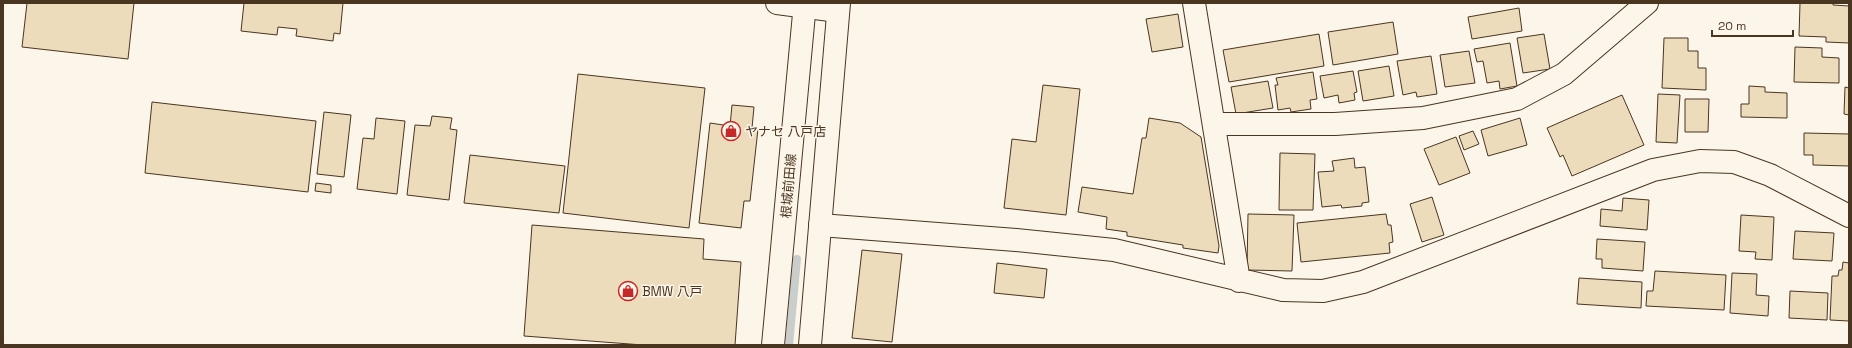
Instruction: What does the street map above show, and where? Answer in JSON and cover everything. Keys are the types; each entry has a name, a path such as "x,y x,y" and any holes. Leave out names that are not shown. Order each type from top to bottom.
{"street":[{"path":"777,3 839,7 810,345"},
{"path":"1194,3 1239,281"},
{"path":"1214,124 1335,124 1424,118 1517,99 1564,74 1647,3"},
{"name":"根城前田線","path":"773,345 805,5"},
{"path":"820,225 1016,240 1114,250 1239,281 1283,290 1323,291 1363,282 1653,170 1700,161 1734,162 1770,175 1849,216"}],"building":[{"path":"27,3 134,3 128,59 22,47"},
{"path":"244,3 343,3 340,34 334,33 333,41 296,36 297,29 278,27 277,35 241,31"},
{"path":"1800,3 1833,3 1833,5 1849,6 1849,43 1826,42 1826,37 1799,36"},
{"path":"1519,8 1522,31 1472,39 1468,17"},
{"path":"1178,14 1183,47 1152,52 1146,19"},
{"path":"1393,22 1398,54 1333,65 1328,32"},
{"path":"1319,34 1324,66 1229,82 1223,50"},
{"path":"1544,34 1550,69 1523,73 1517,38"},
{"path":"1664,38 1688,38 1688,51 1698,51 1698,68 1706,68 1706,90 1662,88"},
{"path":"1510,43 1517,86 1500,89 1499,81 1487,83 1483,61 1477,62 1474,49"},
{"path":"1795,47 1822,48 1822,57 1839,58 1839,83 1794,82"},
{"path":"1469,51 1475,83 1445,87 1440,55"},
{"path":"1431,56 1437,94 1417,97 1416,92 1403,95 1397,61"},
{"path":"1389,66 1394,96 1363,101 1358,71"},
{"path":"1353,71 1357,92 1354,93 1355,100 1339,103 1338,95 1324,98 1320,76"},
{"path":"1313,72 1317,99 1310,100 1311,109 1291,112 1290,108 1278,110 1275,85 1278,85 1276,78"},
{"path":"578,74 705,88 689,228 563,213"},
{"path":"1268,81 1273,108 1236,114 1231,87"},
{"path":"1043,85 1080,89 1066,215 1004,208 1012,139 1036,142"},
{"path":"1749,86 1765,87 1765,92 1787,93 1787,118 1741,117 1741,104 1749,104"},
{"path":"1845,87 1849,88 1849,115 1844,114"},
{"path":"1658,94 1680,95 1677,143 1656,142"},
{"path":"1622,95 1644,145 1572,176 1563,155 1560,157 1547,128"},
{"path":"1685,99 1709,99 1708,132 1685,132"},
{"path":"152,102 316,121 308,192 145,173"},
{"path":"732,105 754,107 752,128 758,129 750,201 744,201 741,228 699,223 710,123 730,126"},
{"path":"324,112 351,115 344,177 317,174"},
{"path":"432,116 452,118 450,129 457,130 449,200 407,195 415,125 430,126"},
{"path":"376,118 405,121 397,194 357,189 363,138 374,139"},
{"path":"1149,118 1180,123 1201,137 1219,246 1218,253 1183,248 1183,245 1127,236 1127,232 1106,229 1107,217 1078,212 1082,187 1133,194 1142,138 1146,138"},
{"path":"1520,118 1527,145 1488,156 1481,130"},
{"path":"1473,131 1479,144 1464,150 1459,136"},
{"path":"1804,133 1849,134 1849,166 1813,165 1813,155 1804,155"},
{"path":"1456,137 1470,173 1439,185 1424,149"},
{"path":"1280,153 1315,154 1313,210 1279,210"},
{"path":"470,155 565,166 559,213 464,203"},
{"path":"1354,158 1355,168 1365,167 1369,202 1362,203 1362,206 1342,208 1341,205 1322,207 1318,172 1334,171 1332,161"},
{"path":"316,183 331,185 331,193 315,191"},
{"path":"1432,197 1444,235 1422,242 1410,204"},
{"path":"1623,198 1649,200 1647,230 1600,226 1601,209 1622,211"},
{"path":"1248,214 1294,215 1292,271 1247,270"},
{"path":"1386,214 1388,225 1391,225 1393,242 1389,243 1390,253 1301,262 1297,223"},
{"path":"1741,215 1774,217 1772,260 1755,259 1756,252 1739,251"},
{"name":"BMW 八戸","path":"532,225 704,239 703,259 741,262 735,345 643,345 524,336"},
{"path":"1795,231 1834,233 1832,261 1793,259"},
{"path":"1597,239 1645,242 1643,271 1602,268 1602,259 1596,259"},
{"path":"862,250 902,254 892,342 852,338"},
{"path":"1843,262 1849,263 1849,321 1830,320 1832,276 1838,276 1839,270 1842,270"},
{"path":"997,263 1047,269 1044,298 994,293"},
{"path":"1655,271 1726,275 1724,310 1646,306 1647,291 1653,291"},
{"path":"1732,273 1757,274 1756,295 1769,296 1768,316 1730,313"},
{"path":"1579,278 1642,282 1641,308 1577,304"},
{"path":"1790,291 1828,293 1827,320 1789,318"}],"waterway":[{"path":"789,345 797,259"}],"place":[{"name":"ヤナセ 八戸店","path":"731,131"},
{"name":"BMW 八戸","path":"628,291"}]}
